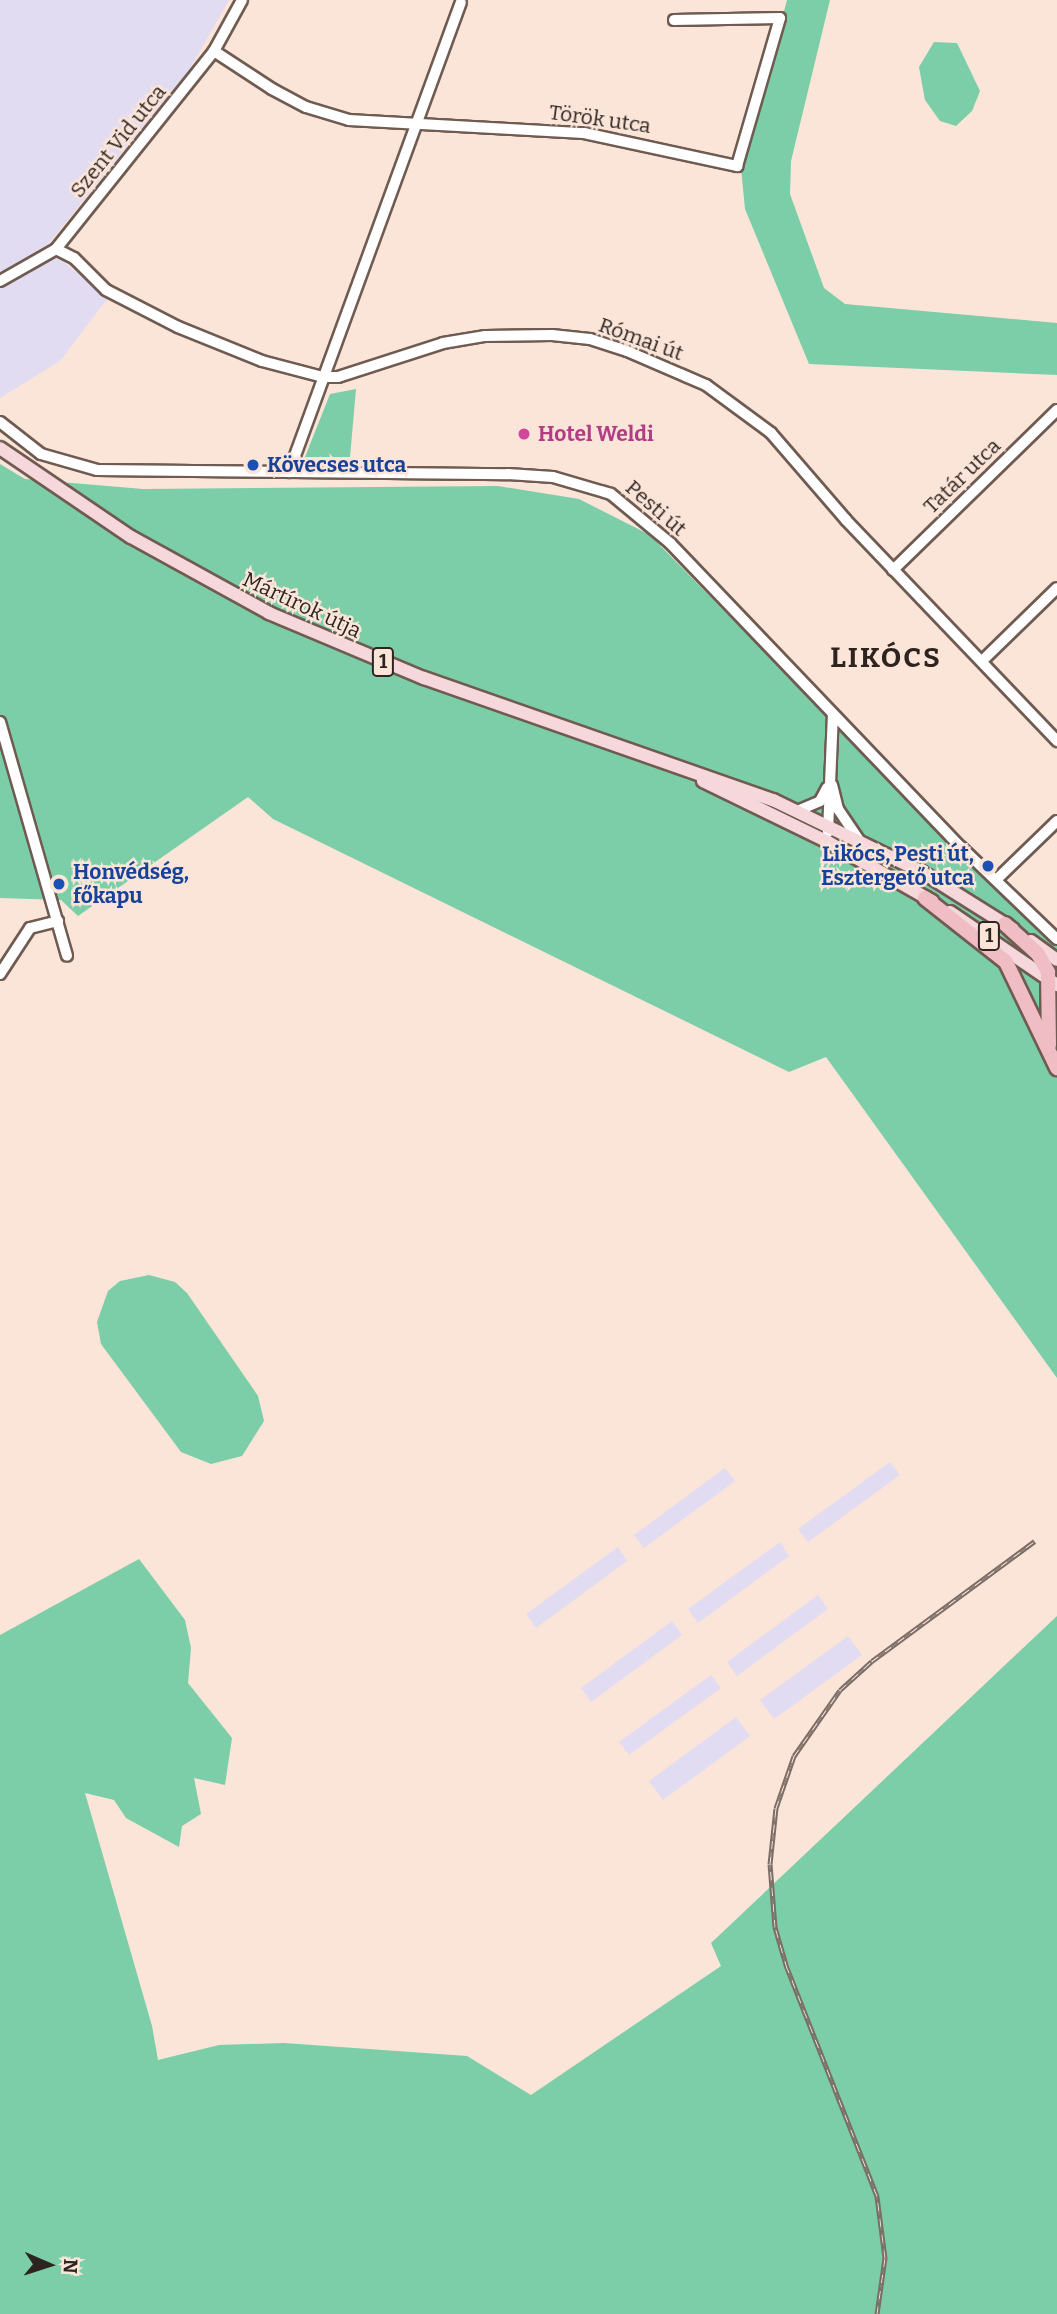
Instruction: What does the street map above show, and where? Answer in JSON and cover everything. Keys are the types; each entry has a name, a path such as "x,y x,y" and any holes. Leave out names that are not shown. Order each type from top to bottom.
{"highway":[{"path":"925,898 1006,962 1057,1068"},
{"path":"1005,924 1043,960 1053,982 1050,1054"},
{"path":"1050,1054 1057,1017"}],"main road":[{"name":"Mártírok útja","path":"0,448 131,537 269,613 363,654 693,775"},
{"name":"1","path":"693,775 739,787 797,811 922,872 1057,960"},
{"name":"1","path":"693,775 828,842 925,898 1053,982"}],"street":[{"name":"Szent Vid utca","path":"0,281 56,249 214,51 242,0"},
{"path":"289,472 461,3"},
{"name":"Török utca","path":"214,51 306,107 349,120 415,127 584,133 737,166 780,18 674,20"},
{"name":"Római út","path":"56,249 74,258 106,290 178,327 262,360 323,377 338,377 443,343 485,336 552,335 590,339 627,351 706,385 751,414 893,570 983,660 1057,741"},
{"name":"Tatár utca","path":"893,570 1057,410"},
{"name":"Pesti út","path":"0,422 41,454 79,467 554,477 611,494 670,543 833,714 1057,939"},
{"path":"983,660 1057,588"},
{"path":"828,842 833,714"},
{"path":"0,722 67,956"},
{"path":"797,811 820,801 830,774"},
{"path":"830,774 838,809 862,843"},
{"path":"996,880 1057,821"},
{"path":"0,974 30,928 58,921"}],"shaded area":[{"path":"0,0 229,0 191,67 46,247 108,298 60,361 0,398"},
{"path":"890,1462 900,1475 808,1542 798,1529"},
{"path":"725,1468 735,1481 644,1548 634,1535"},
{"path":"780,1542 789,1556 698,1623 688,1609"},
{"path":"618,1547 627,1561 536,1628 526,1614"},
{"path":"818,1595 828,1609 737,1676 727,1662"},
{"path":"672,1621 682,1635 591,1702 581,1688"},
{"path":"848,1636 862,1655 774,1719 760,1700"},
{"path":"711,1675 721,1688 629,1755 619,1742"},
{"path":"736,1717 750,1736 663,1800 649,1781"}],"green space":[{"path":"787,0 830,0 791,161 790,194 824,288 845,304 1057,323 1057,375 809,364 745,209 741,168"},
{"path":"934,42 957,43 980,91 972,111 956,126 940,121 925,100 919,67"},
{"path":"356,389 350,457 305,457 330,394"},
{"path":"0,464 25,479 143,489 498,486 579,499 650,535 971,864 1057,943 1057,1378 826,1057 789,1072 273,819 248,797 78,916 61,900 0,898"},
{"path":"149,1275 175,1282 187,1293 258,1396 264,1421 242,1456 211,1464 181,1452 101,1344 97,1322 108,1291 120,1281"},
{"path":"139,1559 185,1620 191,1648 188,1683 232,1738 225,1785 194,1778 201,1814 182,1826 179,1847 126,1818 114,1800 85,1793 152,2026 158,2060 219,2045 284,2043 467,2056 531,2095 721,1966 711,1943 1057,1616 1057,2314 0,2314 0,1635"}],"railway":[{"path":"877,2314 885,2258 877,2196 787,1968 775,1927 770,1864 776,1808 794,1756 840,1690 872,1661 1035,1541"}],"place":[{"name":"Hotel Weldi","path":"524,434"},
{"name":"Kövecses utca","path":"253,465"},
{"name":"Likócs, Pesti út, Esztergető utca","path":"988,866"},
{"name":"Honvédség, főkapu","path":"59,884"}],"district":[{"name":"LIKÓCS","path":"886,658"}]}
